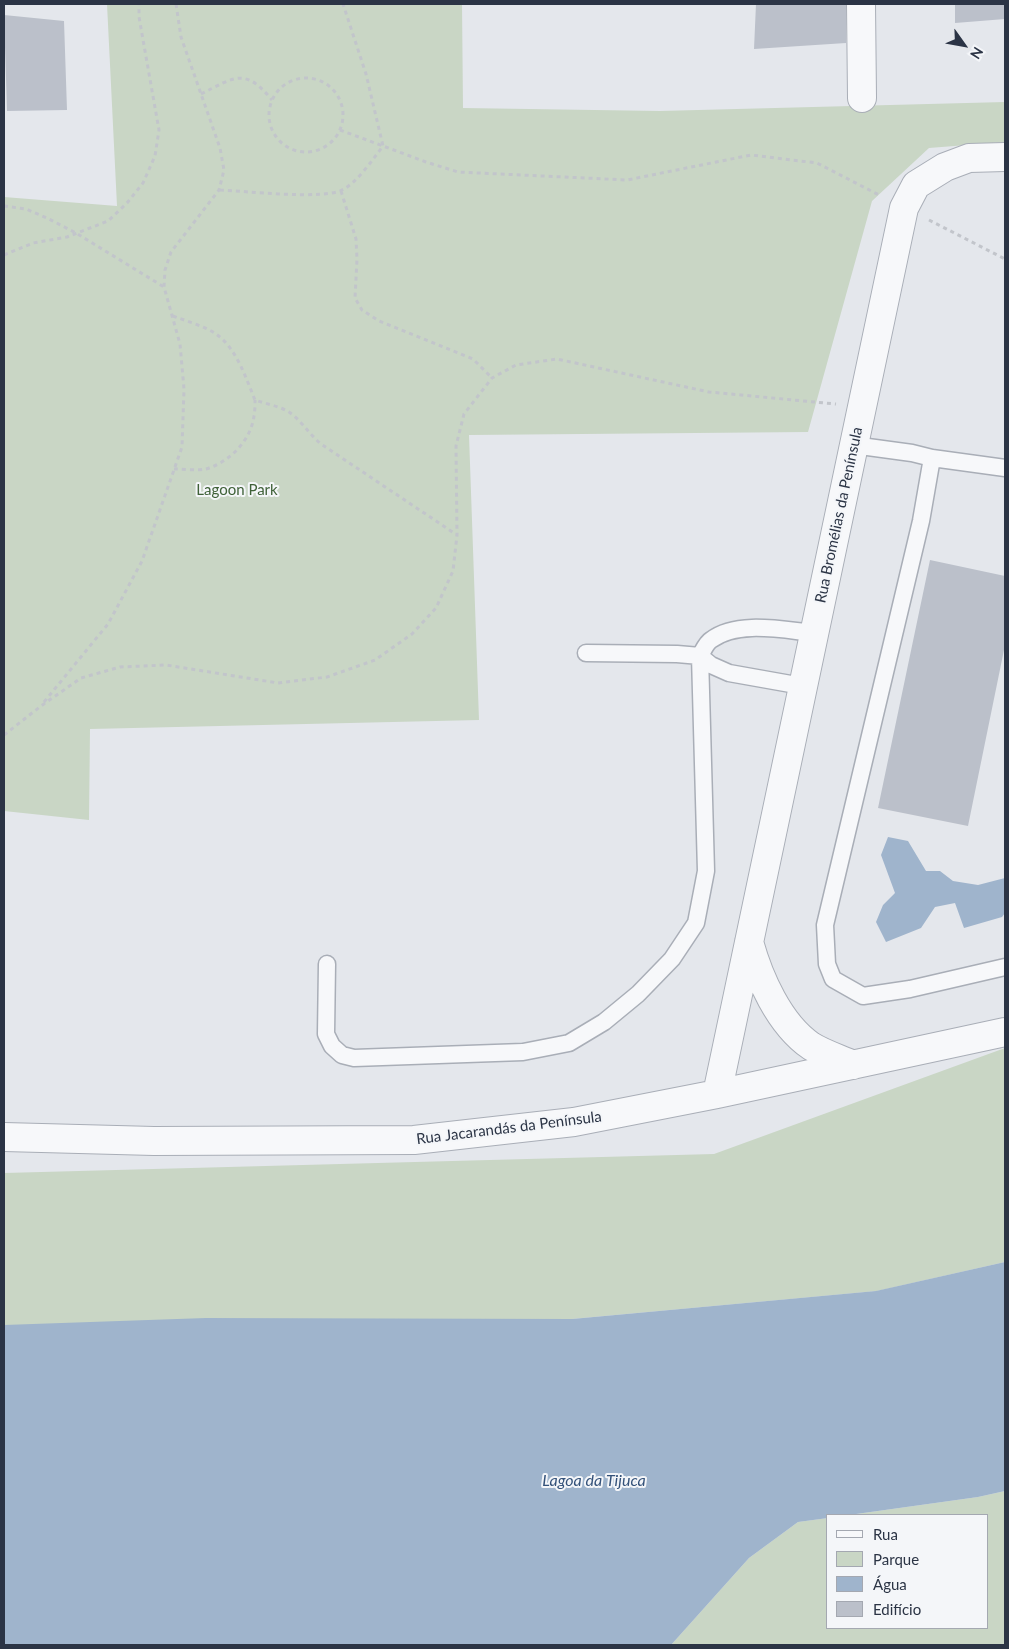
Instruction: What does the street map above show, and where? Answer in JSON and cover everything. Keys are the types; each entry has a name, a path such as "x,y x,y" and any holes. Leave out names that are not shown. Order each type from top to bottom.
{"street":[{"path":"861,4 862,98"},
{"name":"Rua Bromélias da Península","path":"716,1094 904,208 916,186 945,167 969,158 1005,157"},
{"name":"Rua Bromélias da Península","path":"748,941 763,985 793,1029 812,1046 854,1065"},
{"name":"Rua Jacarandás da Península","path":"4,1137 154,1141 414,1140 574,1122 716,1094 1005,1032"}],"lane":[{"path":"853,445 1005,468"},
{"path":"932,458 921,521 824,925 827,964 833,979 863,996 910,989 1005,967"},
{"path":"327,964 326,1034 332,1046 342,1055 354,1058 522,1052 569,1043 604,1022 638,994 672,959 696,923 706,871 700,656 710,640 730,631 759,627 814,633"},
{"path":"586,653 700,656 711,665 729,673 802,686"}],"path":[{"path":"4,255 33,243 67,237 108,221 127,203 143,182 155,156 160,130 139,17 140,4"},
{"path":"40,706 108,624 142,561 182,447 184,389 180,344 164,287 165,270 171,252 219,190 224,170 220,148 181,37 176,4"},
{"path":"343,4 366,74 383,146"},
{"path":"201,94 234,78 248,78 261,87 272,100"},
{"path":"310,78 321,81 331,88 338,97 342,108 340,130 333,140 313,152 290,149 281,143 269,123 269,111 272,100 278,90 298,79 310,78"},
{"path":"340,130 458,172 627,180 751,155 817,163 981,245 1005,259"},
{"path":"219,190 317,195 341,191 360,175 383,146"},
{"path":"341,191 356,239 356,298 362,310 378,321 473,359 492,378"},
{"path":"4,206 26,209 47,218 76,233 164,287"},
{"path":"173,316 213,332 228,345 239,362 255,400 254,417 250,432 240,447 224,461 205,469 174,469"},
{"path":"4,735 40,706 82,678 120,667 166,665 278,683 327,677 374,660 412,634 436,608 452,571 457,535 456,446 464,414 492,378 516,365 557,359 708,392 862,407"},
{"path":"255,400 289,412 320,444 457,535"}],"green space":[{"name":"Lagoon Park","path":"107,4 462,4 463,108 660,111 1005,102 1005,142 929,148 872,201 808,432 469,435 479,720 90,729 89,820 4,811 4,197 117,206"},
{"path":"1005,1048 1005,1262 877,1291 572,1319 4,1329 4,1173 714,1154"},
{"path":"1005,1491 1005,1645 671,1645 749,1558 798,1522 826,1518 826,1629 989,1629 989,1514 856,1514 978,1497"}],"water":[{"path":"888,837 908,841 926,871 940,871 953,881 978,885 1005,878 1005,913 1002,917 964,928 955,903 935,907 921,928 886,942 876,922 883,905 895,893 881,855"},
{"name":"Lagoa da Tijuca","path":"1005,1262 1005,1491 978,1497 856,1514 826,1514 826,1518 798,1522 749,1558 671,1645 4,1645 4,1325 206,1318 572,1319 876,1291"}],"building":[{"path":"756,4 846,4 846,43 754,49"},
{"path":"955,4 1005,4 1005,19 955,23"},
{"path":"4,15 64,21 67,110 7,111"},
{"path":"930,560 1005,576 1005,645 968,826 878,808"}]}
